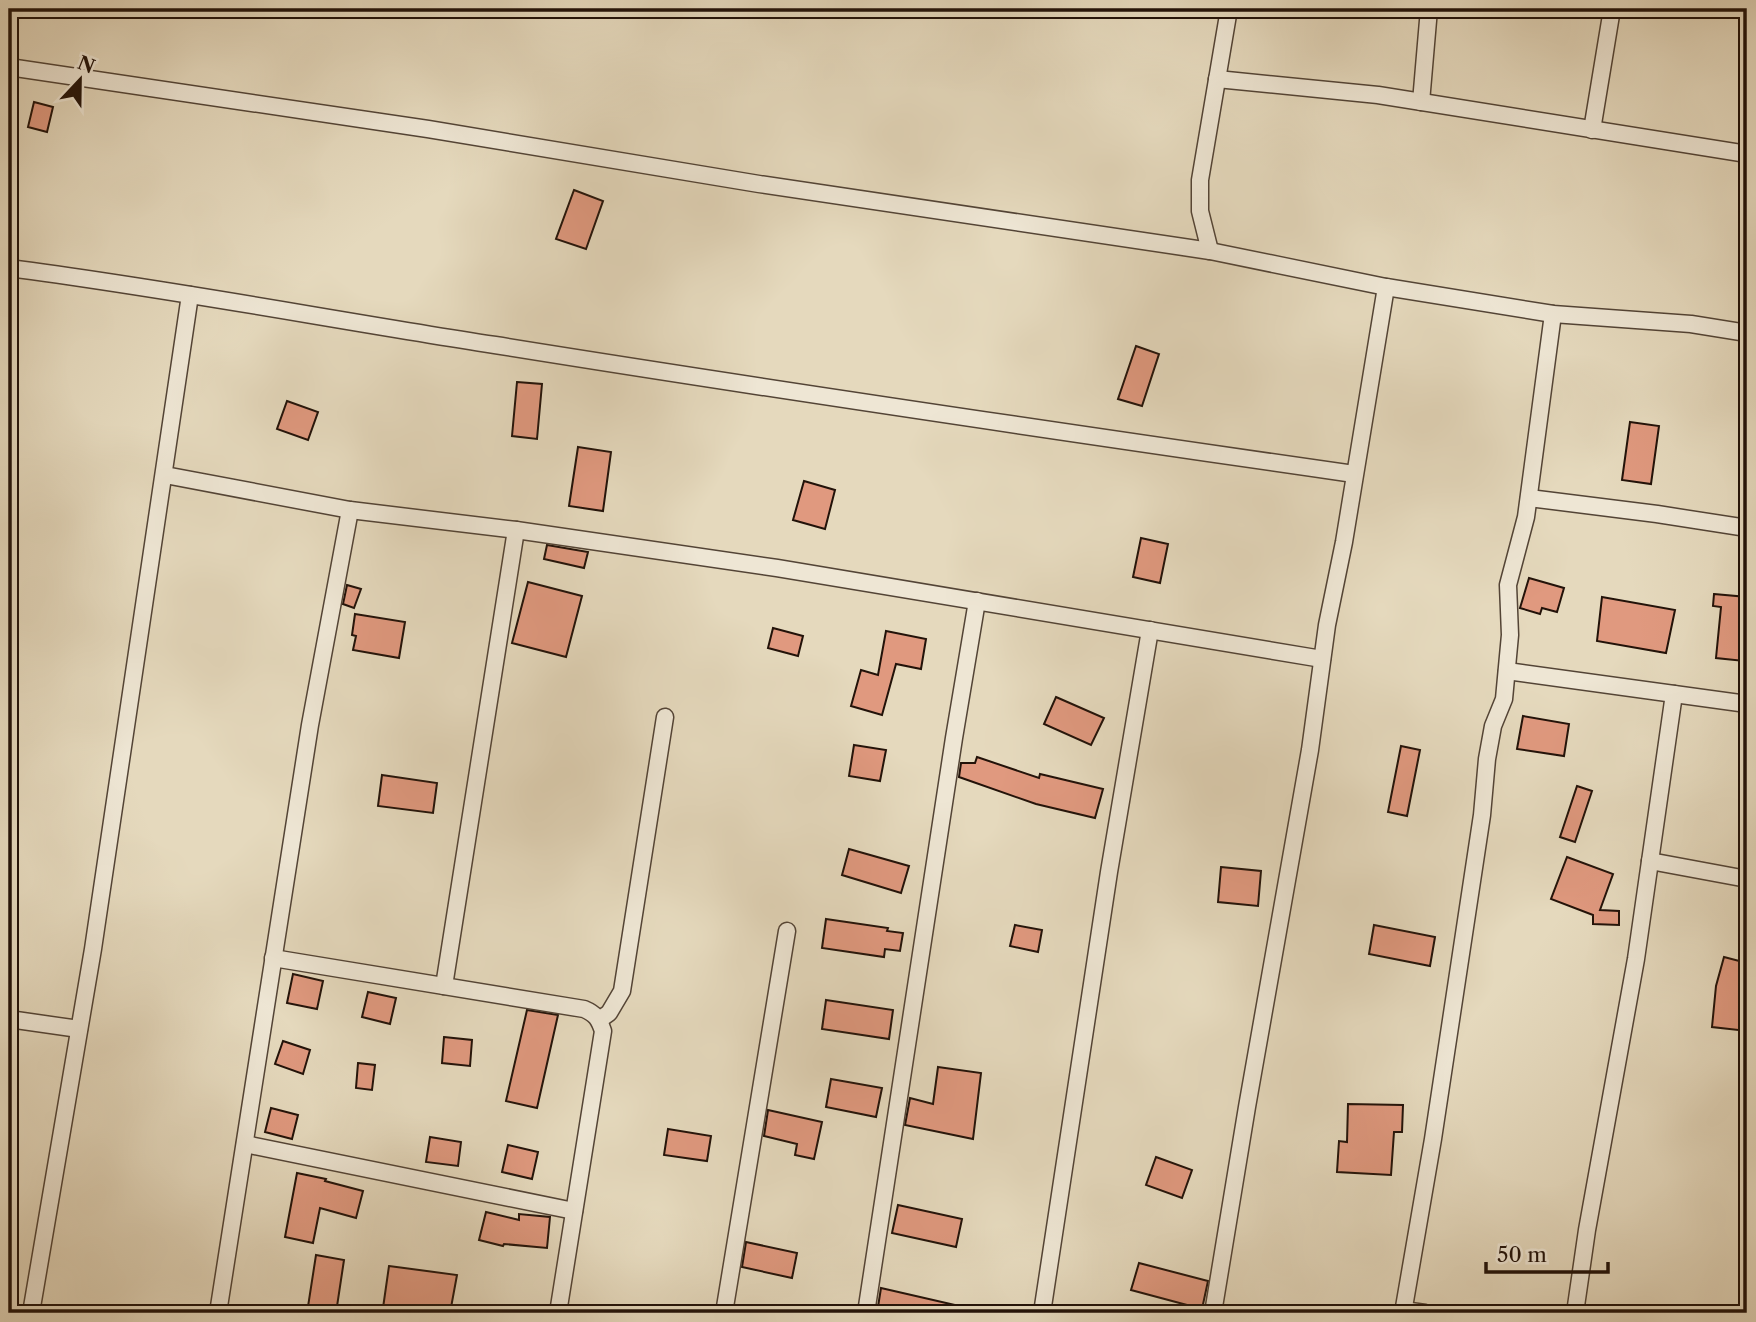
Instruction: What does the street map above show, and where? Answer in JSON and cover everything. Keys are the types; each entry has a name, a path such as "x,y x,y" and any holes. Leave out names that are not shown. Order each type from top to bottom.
{"street":[{"path":"1210,251 1200,211 1200,180 1229,9"},
{"path":"1420,102 1429,9"},
{"path":"1592,130 1612,9"},
{"path":"9,66 428,129 759,184 1210,251 1387,287 1553,314 1691,324 1747,334"},
{"path":"1217,79 1366,94 1747,153"},
{"path":"9,268 881,406 1354,474"},
{"path":"1213,1313 1387,287"},
{"path":"31,1313 79,1029 190,295"},
{"path":"1425,1313 1403,1311 1433,1139 1482,815 1488,750 1493,726 1504,699 1510,635 1508,586 1529,498 1553,314"},
{"path":"164,475 350,510 516,530 777,568 1322,659"},
{"path":"1529,498 1747,528"},
{"path":"218,1313 310,725 350,510"},
{"path":"444,986 516,530"},
{"path":"866,1313 949,765 977,601"},
{"path":"1042,1313 1109,872 1150,630"},
{"path":"1507,671 1747,704"},
{"path":"1575,1313 1587,1230 1636,958 1674,694"},
{"path":"599,1020 610,1013 622,991 665,717"},
{"path":"1650,862 1747,879"},
{"path":"724,1313 787,931"},
{"path":"274,958 584,1009 594,1013 603,1031 558,1313"},
{"path":"9,1019 79,1029"},
{"path":"245,1144 574,1211"},
{"path":"1746,1313 1747,1307"}],"building":[{"path":"34,102 53,107 47,132 28,127"},
{"path":"574,190 603,201 586,249 556,239"},
{"path":"1136,346 1159,354 1142,406 1118,399"},
{"path":"517,382 542,384 537,439 512,436"},
{"path":"287,401 318,412 308,440 277,429"},
{"path":"1630,422 1659,426 1651,484 1622,480"},
{"path":"578,447 611,452 603,511 569,506"},
{"path":"804,481 835,490 825,529 793,520"},
{"path":"1141,538 1168,544 1160,583 1133,577"},
{"path":"547,545 588,552 584,568 544,559"},
{"path":"1529,578 1564,588 1557,612 1542,608 1540,614 1520,608"},
{"path":"528,582 582,596 566,657 512,643"},
{"path":"347,585 361,589 354,608 343,604"},
{"path":"1714,594 1747,597 1744,661 1716,658 1721,607 1713,606"},
{"path":"1602,597 1675,610 1666,653 1597,641"},
{"path":"355,614 405,622 399,658 353,650 356,636 352,635"},
{"path":"773,628 803,636 798,656 768,648"},
{"path":"886,631 926,639 921,669 896,664 882,715 851,706 861,670 878,675"},
{"path":"1056,697 1104,718 1091,745 1044,724"},
{"path":"1523,716 1569,724 1564,756 1517,749"},
{"path":"854,745 886,750 880,781 849,776"},
{"path":"1401,746 1420,750 1407,816 1388,812"},
{"path":"977,757 1039,778 1040,774 1103,789 1095,818 1036,804 959,777 961,763 975,763"},
{"path":"382,775 437,783 433,813 378,806"},
{"path":"1577,786 1592,791 1575,842 1560,837"},
{"path":"849,849 909,866 901,893 842,875"},
{"path":"1567,857 1613,874 1600,910 1619,911 1619,925 1593,924 1593,915 1551,899"},
{"path":"1221,867 1261,871 1258,906 1218,902"},
{"path":"826,919 888,928 887,931 903,933 900,951 885,949 884,957 822,948"},
{"path":"1015,925 1042,930 1038,952 1010,946"},
{"path":"1374,925 1435,937 1430,966 1369,954"},
{"path":"1724,957 1747,963 1747,1031 1712,1027 1716,986"},
{"path":"293,974 323,981 317,1009 287,1003"},
{"path":"368,992 396,998 390,1024 362,1017"},
{"path":"826,1000 893,1010 889,1039 822,1029"},
{"path":"527,1010 558,1015 537,1108 506,1101"},
{"path":"444,1037 472,1040 470,1066 442,1063"},
{"path":"283,1041 310,1050 303,1074 275,1064"},
{"path":"358,1063 375,1065 372,1090 356,1088"},
{"path":"938,1067 981,1073 973,1139 905,1125 910,1098 933,1104"},
{"path":"831,1079 882,1088 876,1117 826,1107"},
{"path":"1348,1104 1403,1105 1402,1132 1394,1132 1391,1175 1337,1172 1339,1141 1347,1142"},
{"path":"271,1108 298,1115 292,1139 265,1132"},
{"path":"768,1110 822,1122 814,1159 795,1155 797,1144 764,1136"},
{"path":"668,1129 711,1136 707,1161 664,1155"},
{"path":"430,1137 461,1142 458,1166 426,1162"},
{"path":"508,1145 538,1152 532,1179 502,1172"},
{"path":"1156,1157 1192,1170 1182,1198 1146,1185"},
{"path":"297,1173 363,1191 356,1218 320,1208 313,1243 285,1237"},
{"path":"898,1205 962,1219 956,1247 892,1233"},
{"path":"486,1212 519,1220 519,1214 550,1217 547,1248 503,1246 479,1240"},
{"path":"746,1242 797,1253 792,1278 742,1267"},
{"path":"316,1255 344,1260 336,1313 307,1313"},
{"path":"1139,1263 1208,1281 1202,1309 1131,1290"},
{"path":"389,1266 457,1275 450,1313 418,1313 383,1308"},
{"path":"881,1288 968,1308 967,1313 877,1313"}]}
